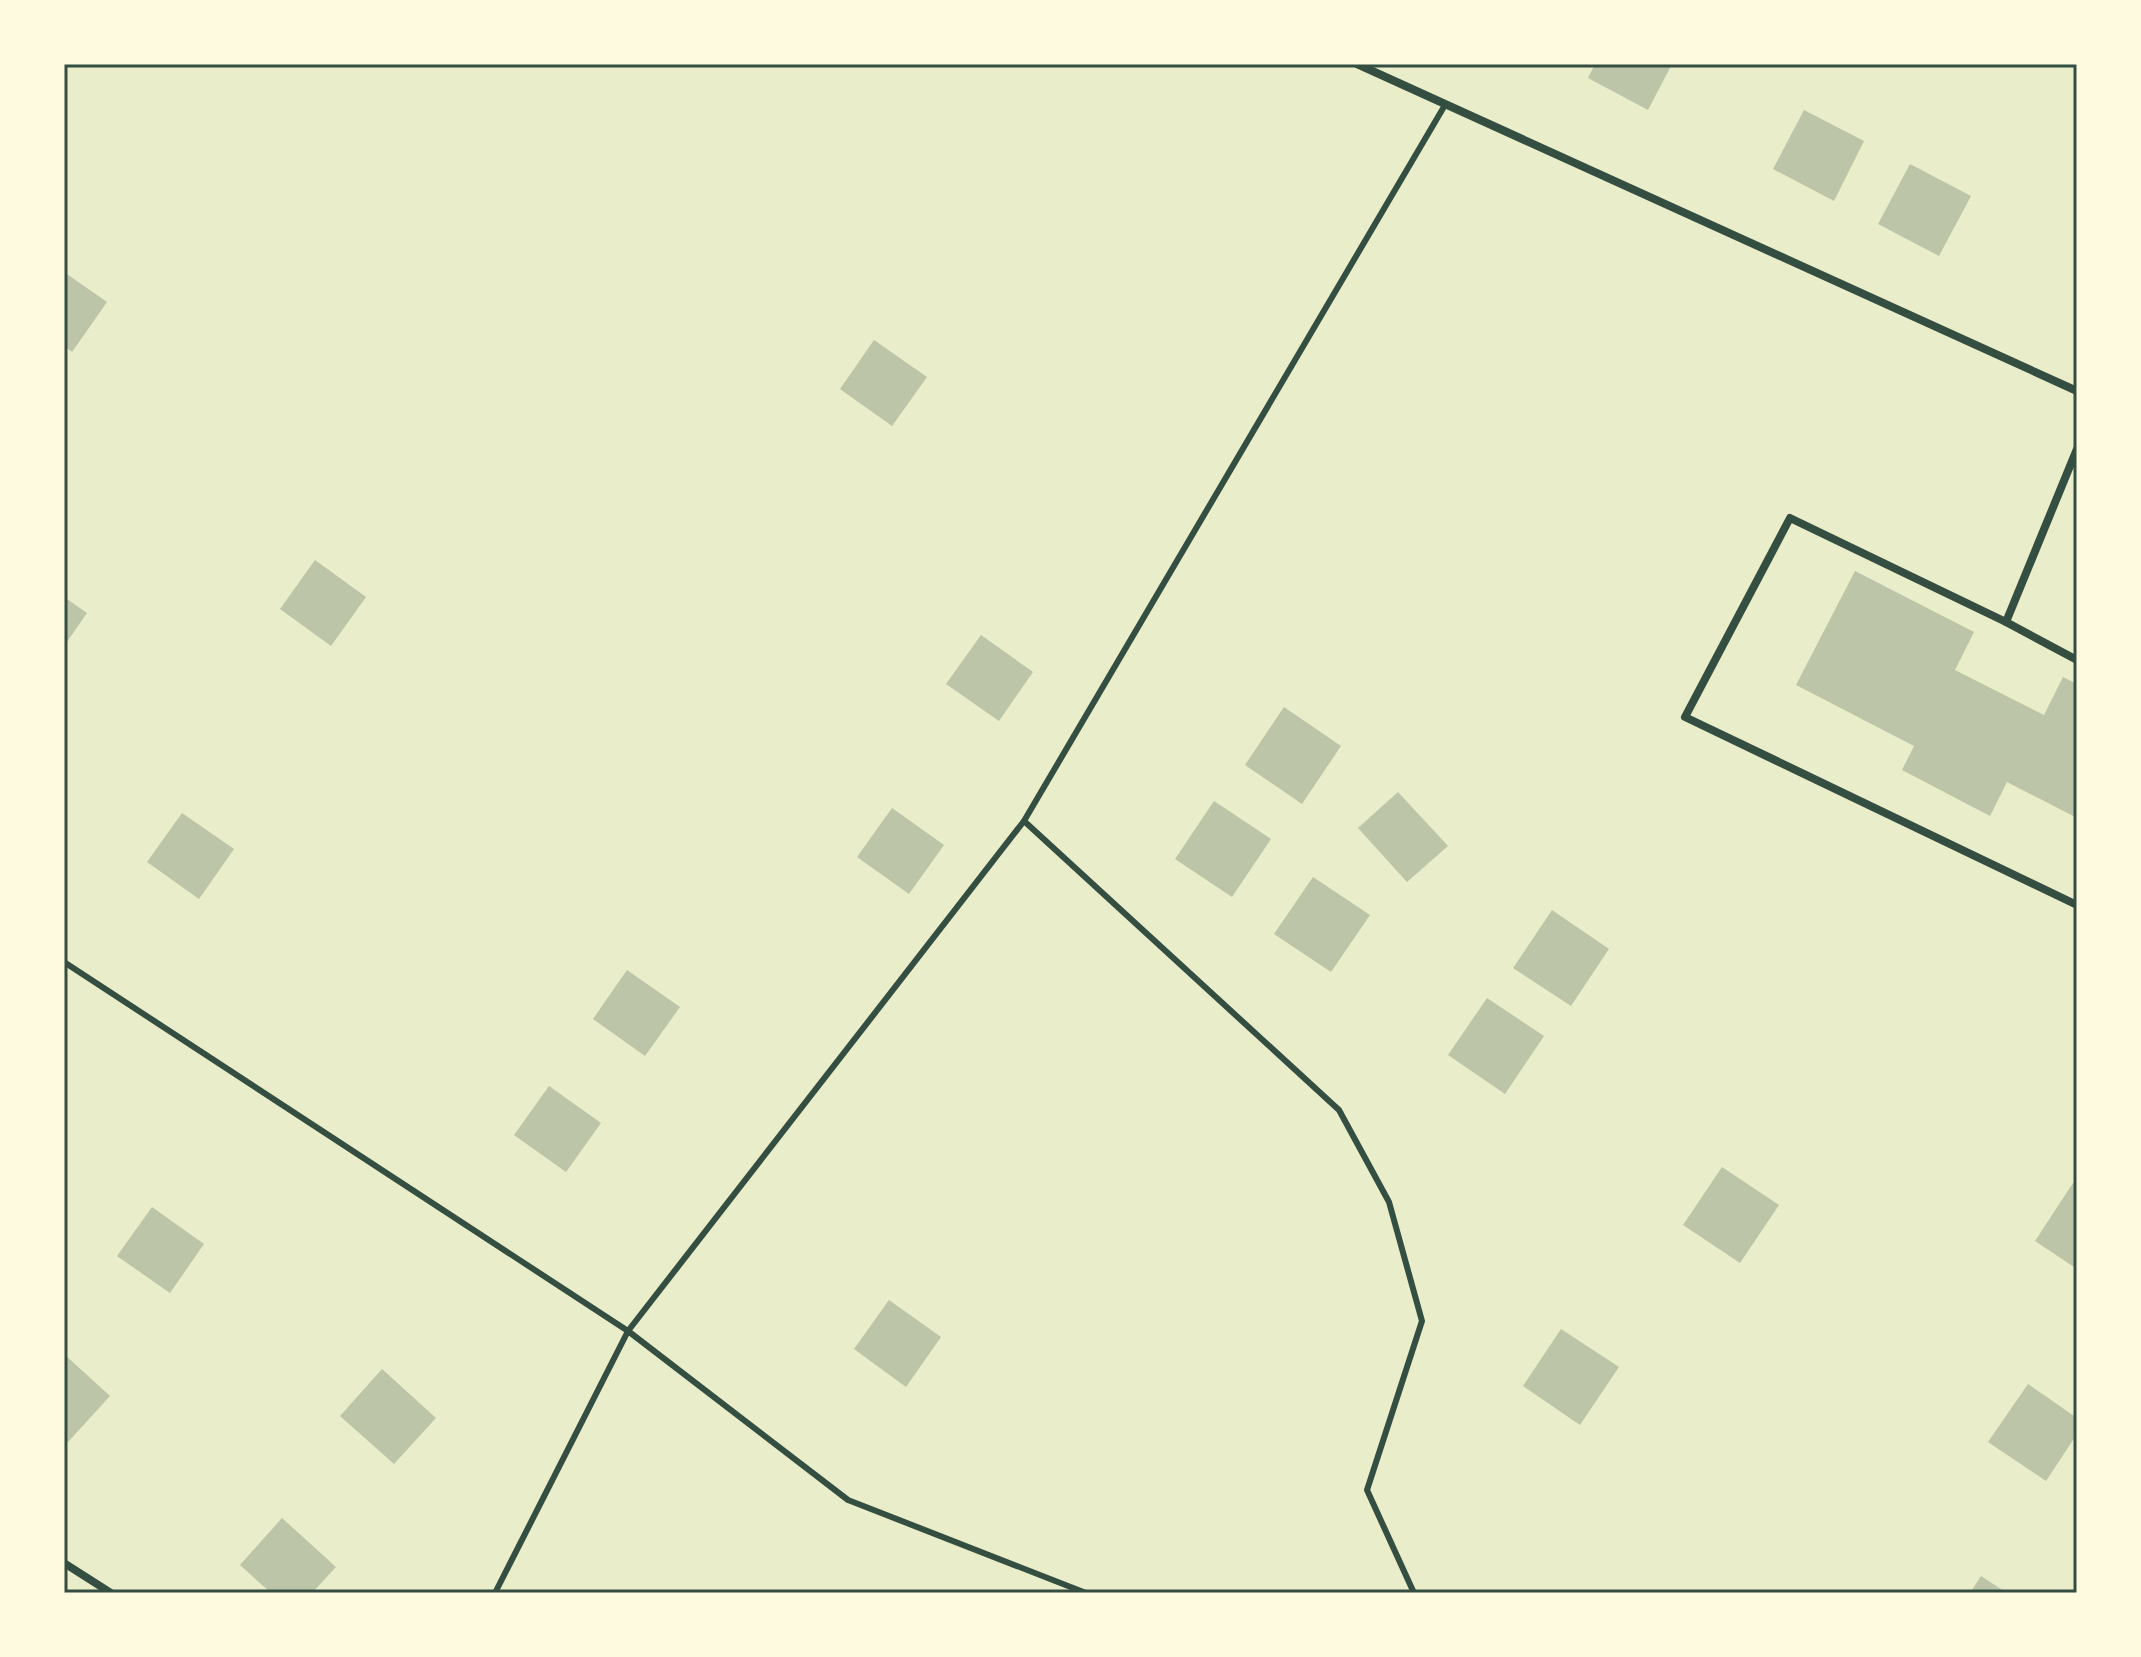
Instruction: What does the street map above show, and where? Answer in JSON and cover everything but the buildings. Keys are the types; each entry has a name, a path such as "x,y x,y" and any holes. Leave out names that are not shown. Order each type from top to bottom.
{"street":[{"path":"1357,64 2077,391"},
{"path":"2006,622 2077,449"},
{"path":"2077,660 2006,622 1790,518 1685,717 2077,905"},
{"path":"64,1563 111,1593"}],"lane":[{"path":"495,1593 628,1331 1024,821 1445,105"},
{"path":"1024,821 1339,1110 1389,1202 1422,1321 1367,1490 1414,1593"},
{"path":"64,962 628,1331 848,1500 1086,1593"}]}
